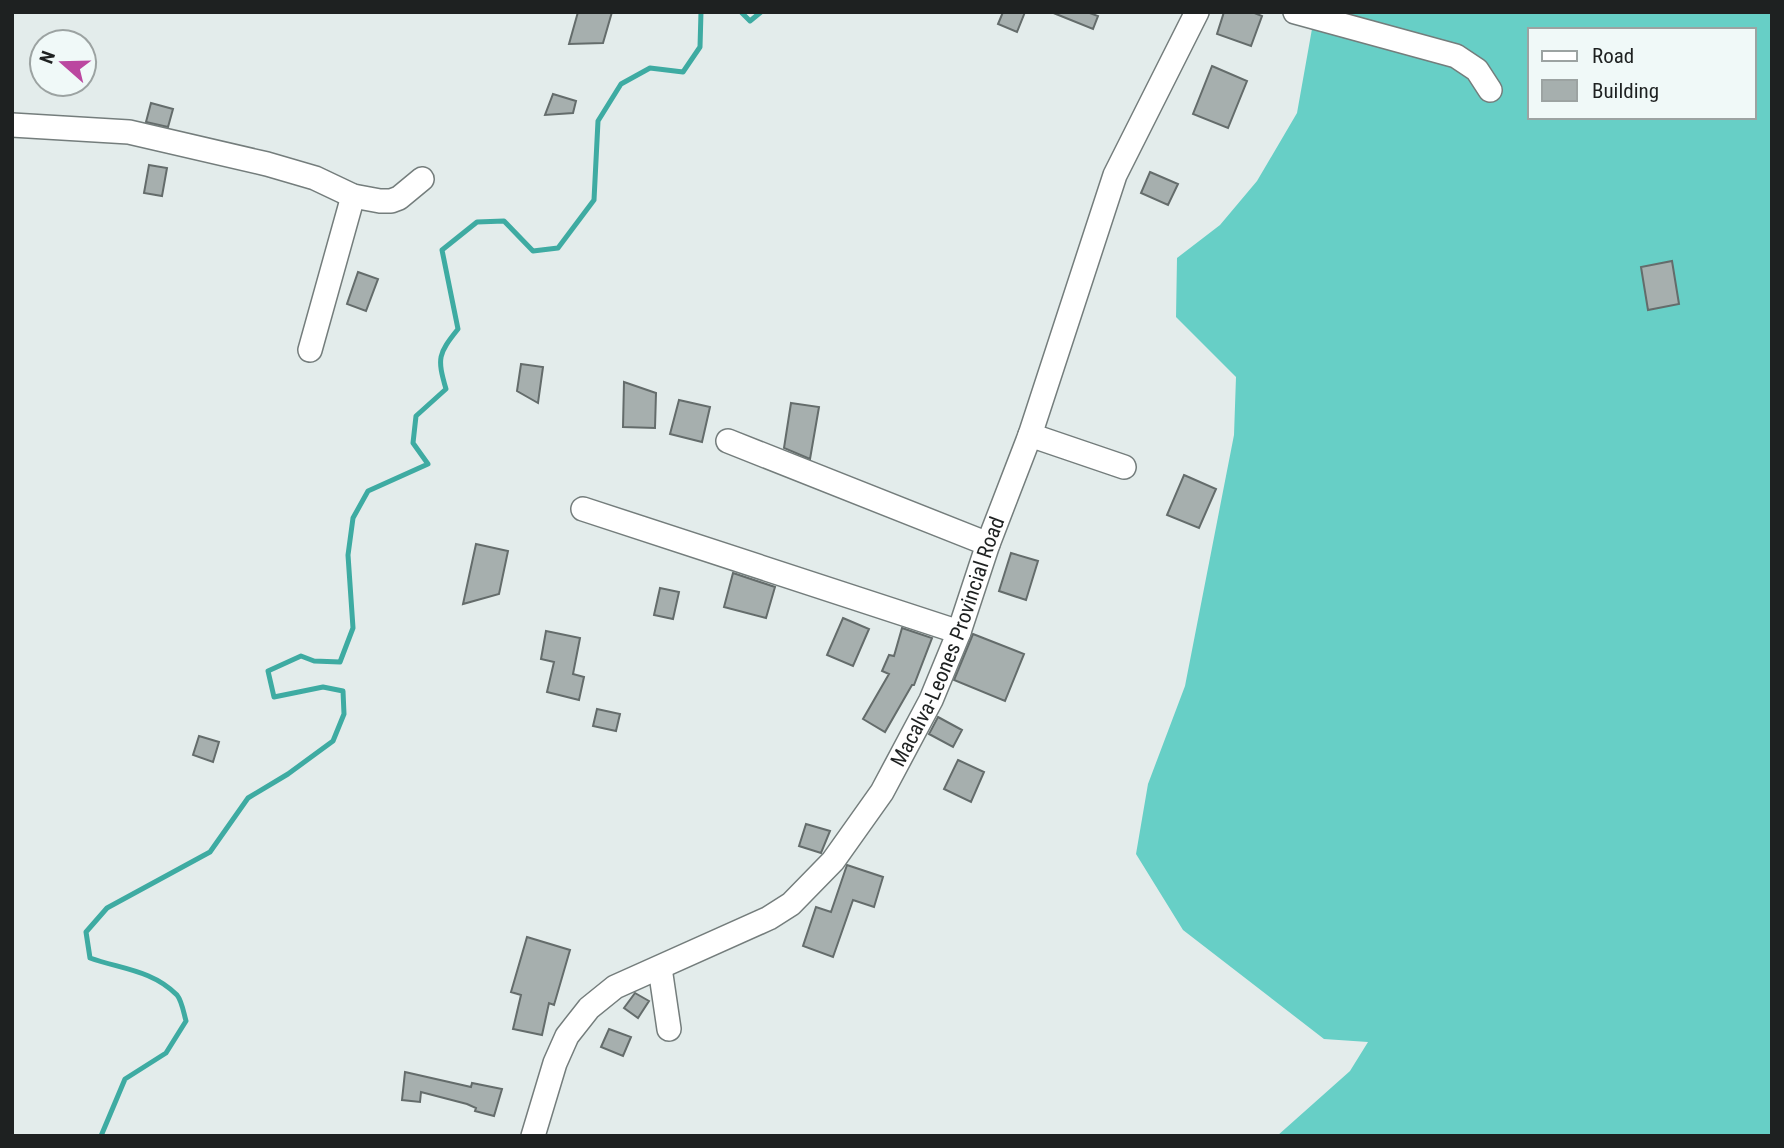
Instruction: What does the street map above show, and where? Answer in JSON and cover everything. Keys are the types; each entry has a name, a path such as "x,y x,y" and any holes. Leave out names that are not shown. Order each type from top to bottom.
{"street":[{"name":"Macalva-Leones Provincial Road","path":"533,1136 555,1063 567,1036 589,1008 615,987 769,918 791,904 821,876 861,824 889,780 931,700 959,632 988,544 1030,435 1115,175 1197,12"},
{"path":"1295,12 1456,55 1477,70 1490,90"},
{"path":"12,125 129,132 267,164 315,178 353,196 391,201 399,198 422,178"},
{"path":"310,350 353,196"},
{"path":"1030,435 1124,467"},
{"path":"728,441 988,544"},
{"path":"583,509 959,632"},
{"path":"660,968 669,1029"}],"shaded area":[{"path":"1315,12 1772,12 1772,1136 1277,1136 1350,1071 1368,1042 1324,1039 1183,930 1136,854 1148,784 1185,686 1234,435 1236,377 1176,317 1177,258 1220,225 1257,181 1297,113"}],"building":[{"path":"578,12 612,12 603,43 569,44"},
{"path":"1003,12 1025,12 1017,32 998,24"},
{"path":"1051,12 1087,12 1098,16 1093,29"},
{"path":"1224,12 1252,12 1262,16 1251,46 1217,34"},
{"path":"1212,66 1247,81 1228,128 1193,114"},
{"path":"553,94 576,101 573,113 545,115"},
{"path":"151,103 173,109 168,127 146,122"},
{"path":"149,165 167,168 162,196 144,193"},
{"path":"1150,172 1178,184 1168,205 1141,193"},
{"path":"1672,261 1679,304 1648,310 1641,267"},
{"path":"358,272 378,279 366,311 347,304"},
{"path":"521,364 543,367 538,403 517,391"},
{"path":"624,382 656,393 655,428 623,427"},
{"path":"679,400 710,407 702,442 670,434"},
{"path":"791,403 819,407 810,459 784,448"},
{"path":"1184,475 1216,489 1199,528 1167,515"},
{"path":"476,544 508,551 499,594 463,604"},
{"path":"1011,553 1038,561 1026,600 999,591"},
{"path":"733,573 775,587 766,618 724,607"},
{"path":"660,588 679,592 673,619 654,615"},
{"path":"843,618 869,629 853,666 827,655"},
{"path":"902,628 932,638 914,685 885,732 863,719 889,674 882,671 889,655 894,656"},
{"path":"546,631 580,638 573,674 584,677 579,700 547,692 554,662 541,659"},
{"path":"973,634 1024,654 1005,701 954,680"},
{"path":"597,709 620,714 616,731 593,726"},
{"path":"938,717 962,730 953,747 929,734"},
{"path":"199,736 219,742 213,762 193,755"},
{"path":"958,760 984,772 971,802 944,789"},
{"path":"806,824 830,831 821,853 799,846"},
{"path":"847,865 883,877 874,907 853,900 833,957 803,946 816,907 831,912"},
{"path":"527,937 570,950 554,1005 549,1003 542,1035 513,1029 521,995 511,992"},
{"path":"635,993 649,1001 638,1018 624,1008"},
{"path":"609,1029 631,1037 623,1056 601,1047"},
{"path":"405,1072 471,1087 472,1083 502,1089 494,1116 475,1111 476,1108 467,1104 421,1092 420,1102 402,1100"}],"waterway":[{"path":"101,1136 125,1079 166,1053 186,1021 177,995 157,980 90,958 86,932 107,908 210,852 248,798 288,774 333,741 344,714 343,691 323,687 274,697 268,671 301,656 314,661 340,662 353,628 348,555 353,518 368,491 428,464 413,443 416,416 446,389 441,357 458,329 442,250 477,222 504,221 533,251 558,248 594,200 598,121 621,84 650,68 683,72 700,47 701,12"},
{"path":"741,12 750,21 761,12"}]}
